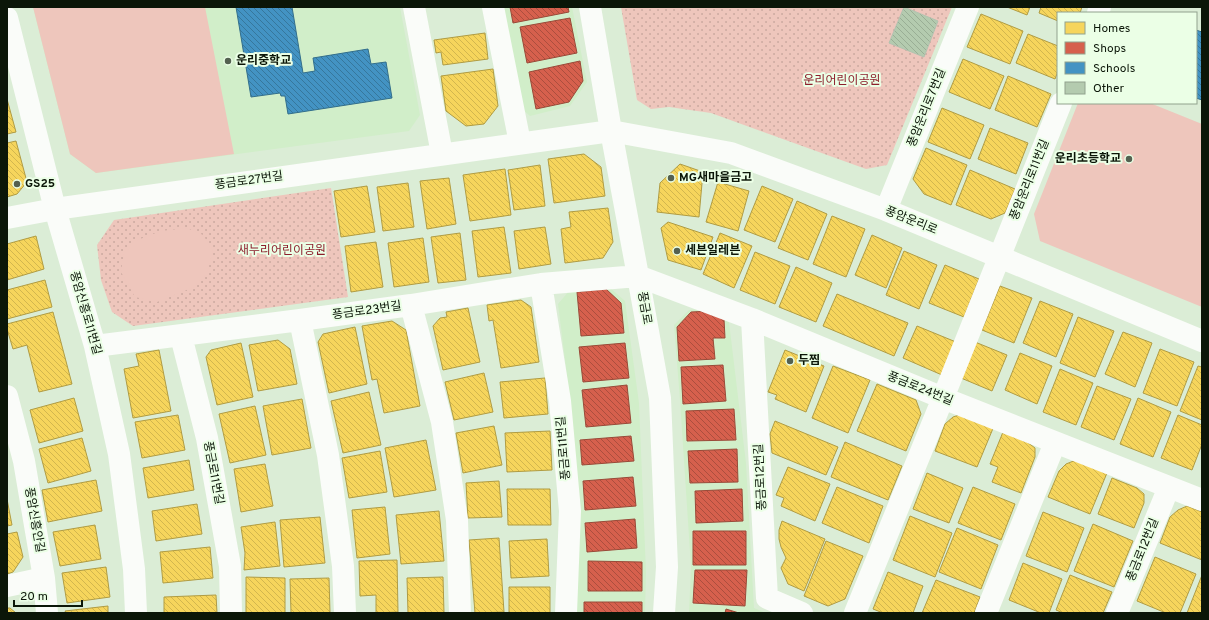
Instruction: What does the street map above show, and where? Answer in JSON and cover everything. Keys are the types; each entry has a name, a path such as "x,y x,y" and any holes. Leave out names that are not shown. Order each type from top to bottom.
{"street":[{"path":"414,7 442,154"},
{"path":"494,7 520,143"},
{"name":"풍금로","path":"590,7 660,398 667,567 664,613"},
{"name":"풍암운리로7번길","path":"886,210 968,7"},
{"name":"풍암신흥로11번길","path":"7,18 55,209 95,346 119,454 134,569 136,613"},
{"name":"풍암운리로11번길","path":"943,398 1061,104"},
{"name":"풍금로27번길","path":"55,209 611,131"},
{"name":"풍암운리로","path":"611,131 731,152 886,210 1202,341"},
{"path":"7,218 55,209"},
{"name":"풍금로23번길","path":"95,346 410,305 541,284 638,276"},
{"name":"풍금로24번길","path":"638,276 752,319 943,398 1202,500"},
{"name":"풍금로11번길","path":"541,284 560,401 570,511 566,613"},
{"path":"410,305 442,422 457,520 460,613"},
{"name":"풍금로12번길","path":"752,319 767,598 802,613"},
{"path":"300,320 328,455 343,566 345,613"},
{"name":"풍금로11번길","path":"181,336 207,438 230,566 231,613"},
{"name":"풍암신흥안길","path":"7,396 15,463 44,578 47,613"},
{"path":"855,613 943,398"},
{"path":"986,613 1055,442"},
{"name":"풍금로12번길","path":"1117,613 1169,487"},
{"path":"7,586 44,578"}],"shaded area":[{"name":"운리중학교","path":"33,7 400,7 420,115 409,131 96,173 70,154"},
{"path":"503,7 572,7 587,82 570,106 530,116 522,109"},
{"path":"608,286 625,301 639,403 646,572 645,613 576,613 570,400 558,304 569,291"},
{"path":"712,308 729,322 746,463 754,608 766,613 689,613 691,567 674,325 689,310"}],"green space":[{"path":"33,7 205,7 234,154 96,173 70,154"},
{"name":"운리어린이공원","path":"621,7 952,7 887,165 866,169 711,113 669,107 651,109 637,100"},
{"name":"운리초등학교","path":"1078,104 1152,104 1202,124 1202,307 1040,241 1034,214"},
{"name":"새누리어린이공원","path":"331,188 348,297 133,326 112,312 101,280 97,245 114,220"},
{"path":"187,228 203,235 213,251 207,273 194,287 157,302 135,297 121,272 124,252 135,241 161,231"}],"building: Homes":[{"path":"1007,7 1030,7 1027,15"},
{"path":"1041,7 1082,7 1080,12 1057,12 1057,21 1039,13"},
{"path":"981,14 1023,31 1010,64 967,47"},
{"path":"485,33 488,59 443,65 441,52 436,53 434,40"},
{"path":"1028,34 1057,46 1057,74 1055,79 1016,63"},
{"path":"963,59 1004,76 990,109 949,92"},
{"path":"493,69 498,106 484,124 466,126 446,111 441,76"},
{"path":"1008,76 1051,94 1037,127 995,110"},
{"path":"7,99 16,132 7,134"},
{"path":"942,108 984,125 970,159 928,142"},
{"path":"990,128 1028,143 1016,174 978,159"},
{"path":"16,141 27,182 17,194 7,197 7,143"},
{"path":"926,148 967,165 951,205 924,194 913,179"},
{"path":"584,154 601,167 605,196 554,203 548,159"},
{"path":"680,164 703,172 699,217 657,212 660,183"},
{"path":"540,165 545,206 514,210 508,170"},
{"path":"505,169 511,215 470,221 463,175"},
{"path":"970,170 1015,189 1005,213 991,219 956,205"},
{"path":"449,178 456,224 427,229 420,181"},
{"path":"718,182 749,191 738,231 706,222"},
{"path":"408,183 414,227 383,231 377,187"},
{"path":"367,186 375,232 341,237 334,191"},
{"path":"762,186 793,199 775,242 744,230"},
{"path":"797,201 827,214 808,260 778,248"},
{"path":"608,208 613,242 603,258 565,263 561,229 571,227 569,212"},
{"path":"832,216 865,229 846,277 813,264"},
{"path":"668,222 713,237 701,270 668,260 661,228"},
{"path":"504,227 511,273 478,277 472,231"},
{"path":"545,227 551,264 519,269 514,231"},
{"path":"460,233 466,280 438,283 431,237"},
{"path":"720,233 752,246 734,288 703,274"},
{"path":"872,235 902,248 886,288 855,275"},
{"path":"36,236 44,269 7,280 7,244"},
{"path":"423,238 429,282 394,287 388,243"},
{"path":"376,242 383,287 351,292 345,246"},
{"path":"904,251 937,265 919,309 886,295"},
{"path":"755,252 790,266 775,304 740,290"},
{"path":"945,265 979,279 964,317 929,303"},
{"path":"796,267 832,283 816,322 779,307"},
{"path":"45,280 52,307 7,319 7,290"},
{"path":"1000,286 1032,298 1014,343 982,330"},
{"path":"837,294 908,323 894,356 823,326"},
{"path":"521,300 531,307 539,362 501,368 493,320 489,321 487,305"},
{"path":"1040,301 1073,314 1056,357 1023,343"},
{"path":"468,308 480,362 443,370 433,326 440,318 447,317 446,312"},
{"path":"53,312 72,384 39,392 27,345 13,349 7,324"},
{"path":"1078,317 1114,331 1095,377 1060,363"},
{"path":"392,321 406,330 420,406 384,413 377,379 372,380 362,326"},
{"path":"917,326 956,342 942,375 903,358"},
{"path":"355,327 367,384 329,393 318,342 323,334"},
{"path":"1123,332 1152,343 1135,387 1105,374"},
{"path":"278,340 290,349 297,384 258,391 249,345"},
{"path":"975,342 1007,355 992,391 961,378"},
{"path":"241,343 253,397 217,405 206,357 211,350"},
{"path":"1160,349 1194,362 1177,406 1143,393"},
{"path":"159,350 171,411 133,418 124,369 139,366 136,354"},
{"path":"785,350 824,366 806,412 775,399 777,395 768,392"},
{"path":"1020,353 1052,366 1037,404 1005,390"},
{"path":"833,366 870,380 848,433 812,418"},
{"path":"1198,366 1202,367 1202,420 1180,411"},
{"path":"1060,369 1093,383 1076,425 1043,412"},
{"path":"484,373 493,412 454,420 445,382"},
{"path":"545,378 548,414 504,418 500,382"},
{"path":"877,384 916,400 921,414 906,451 857,431"},
{"path":"1097,386 1131,399 1114,440 1081,427"},
{"path":"369,392 381,445 343,453 331,401"},
{"path":"74,398 83,431 39,443 30,410"},
{"path":"1138,398 1171,412 1153,457 1120,444"},
{"path":"302,399 311,448 272,455 263,406"},
{"path":"255,406 266,455 230,463 219,414"},
{"path":"962,414 994,426 977,467 935,451 945,424 953,417"},
{"path":"178,415 185,450 142,458 135,422"},
{"path":"1178,415 1202,425 1202,444 1192,470 1161,458"},
{"path":"775,421 838,447 826,475 772,453 770,434"},
{"path":"494,426 502,465 463,473 456,433"},
{"path":"550,431 552,470 507,472 505,433"},
{"path":"1003,432 1027,442 1035,448 1035,457 1021,493 992,482 998,467 990,464"},
{"path":"82,438 91,471 48,483 39,449"},
{"path":"426,440 436,490 394,497 385,448"},
{"path":"845,442 902,466 888,500 831,477"},
{"path":"380,451 387,492 349,498 342,458"},
{"path":"189,460 194,490 148,498 143,468"},
{"path":"1076,460 1107,473 1090,514 1048,497 1059,471 1066,464"},
{"path":"265,464 273,506 241,512 234,469"},
{"path":"788,467 830,484 815,521 781,506 784,498 776,495"},
{"path":"927,473 963,488 949,523 913,509"},
{"path":"1112,478 1137,488 1144,494 1144,503 1134,528 1098,514"},
{"path":"96,480 102,511 48,522 42,490"},
{"path":"499,481 502,517 468,518 466,483"},
{"path":"837,487 883,506 869,543 822,523"},
{"path":"973,487 1015,504 1001,540 958,523"},
{"path":"507,489 550,489 551,525 508,525"},
{"path":"7,499 12,525 7,526"},
{"path":"197,504 202,534 156,541 152,511"},
{"path":"1187,506 1202,512 1202,560 1160,543 1170,517 1178,510"},
{"path":"385,507 390,554 357,558 352,510"},
{"path":"439,511 444,561 401,564 396,515"},
{"path":"1043,512 1084,528 1067,572 1026,556"},
{"path":"910,516 952,533 935,577 893,560"},
{"path":"320,517 325,563 284,567 280,520"},
{"path":"782,521 825,539 804,591 788,584 781,568 786,558 779,539 779,530"},
{"path":"275,522 280,566 244,570 245,553 241,527"},
{"path":"1093,524 1133,541 1114,587 1074,571"},
{"path":"95,525 101,559 60,566 53,532"},
{"path":"957,528 998,545 981,589 939,572"},
{"path":"17,532 23,557 13,572 7,574 7,534"},
{"path":"499,538 504,612 475,613 469,540"},
{"path":"547,539 549,576 511,578 509,541"},
{"path":"826,541 863,556 845,599 828,606 804,596"},
{"path":"210,547 213,578 163,583 160,552"},
{"path":"1155,557 1196,574 1180,613 1166,613 1137,601"},
{"path":"397,560 398,612 376,613 376,595 360,596 359,561"},
{"path":"1023,563 1062,579 1049,613 1041,613 1009,600"},
{"path":"106,567 110,597 67,603 62,573"},
{"path":"888,572 923,586 913,613 883,613 873,609"},
{"path":"1070,575 1112,592 1103,613 1063,613 1056,610"},
{"path":"1202,575 1202,613 1187,613"},
{"path":"246,577 285,578 285,613 246,613"},
{"path":"443,577 444,613 408,613 407,578"},
{"path":"329,578 330,613 291,613 290,579"},
{"path":"936,580 980,597 974,613 922,613"},
{"path":"509,587 550,587 550,613 509,613"},
{"path":"216,595 217,613 164,613 164,597"},
{"path":"108,606 108,613 66,613 65,611"},
{"path":"7,608 10,608 16,613 7,613"}],"building: Shops":[{"path":"510,7 568,7 569,12 513,23"},
{"path":"570,18 577,53 527,63 520,27"},
{"path":"580,61 583,81 569,102 536,109 529,72"},
{"path":"606,289 621,303 624,333 581,336 577,292"},
{"path":"711,311 724,319 725,338 713,338 715,359 679,361 677,327 691,312"},
{"path":"625,343 629,378 583,382 579,347"},
{"path":"723,365 726,401 683,404 681,367"},
{"path":"627,385 631,423 586,427 582,390"},
{"path":"734,409 736,440 687,441 686,411"},
{"path":"631,436 634,461 582,465 580,440"},
{"path":"737,449 738,482 690,483 688,451"},
{"path":"633,477 636,506 585,510 583,481"},
{"path":"742,489 743,521 696,523 695,491"},
{"path":"635,519 637,548 587,552 585,523"},
{"path":"693,531 746,531 746,565 693,565"},
{"path":"588,561 642,562 642,591 588,591"},
{"path":"695,570 747,570 745,606 693,603"},
{"path":"584,602 642,602 642,613 584,613"},
{"path":"726,609 739,613 725,613"}],"building: Schools":[{"path":"236,7 292,7 303,73 315,71 313,58 368,49 371,64 386,62 392,98 288,114 285,96 281,96 280,93 251,97"},
{"path":"1197,30 1202,32 1202,100 1197,98"}],"building: Other":[{"path":"904,7 938,21 924,57 889,43"}],"place":[{"name":"운리중학교","path":"228,61"},
{"name":"운리초등학교","path":"1129,159"},
{"name":"MG새마을금고","path":"671,178"},
{"name":"GS25","path":"17,184"},
{"name":"세븐일레븐","path":"677,251"},
{"name":"두찜","path":"790,361"}]}
